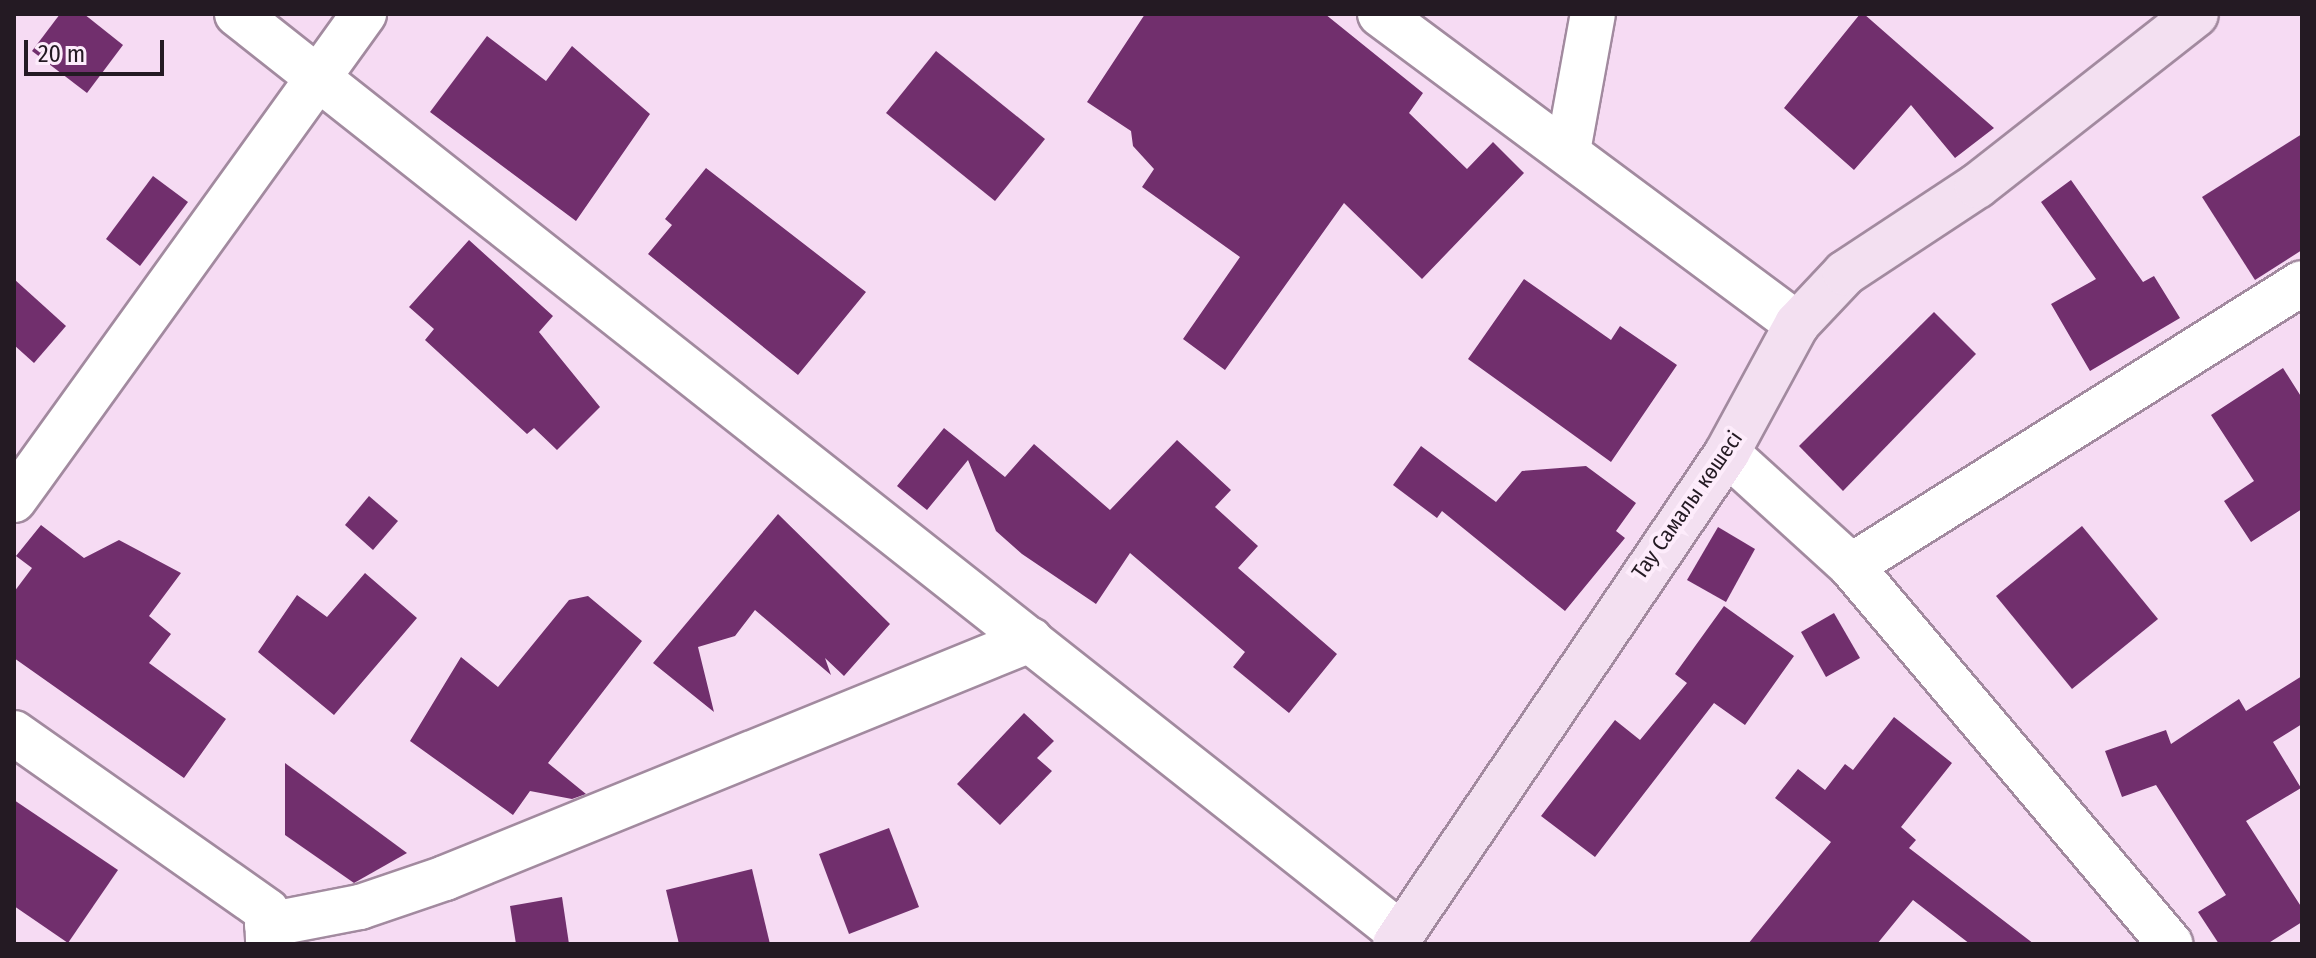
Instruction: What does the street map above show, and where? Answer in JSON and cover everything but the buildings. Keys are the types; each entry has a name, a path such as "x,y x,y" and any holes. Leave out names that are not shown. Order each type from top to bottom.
{"street":[{"path":"237,14 1030,640 1398,939"},
{"path":"14,500 317,75 364,14"},
{"path":"1380,14 1797,324"},
{"path":"1568,151 1593,14"},
{"name":"Тау Самалы көшесі","path":"1398,939 1727,453 1797,324 1845,273 1977,186 2180,18"},
{"path":"1851,566 2302,283"},
{"path":"1727,453 1851,566 2171,944"},
{"path":"14,733 267,911 268,934 445,878 1030,640"}]}
